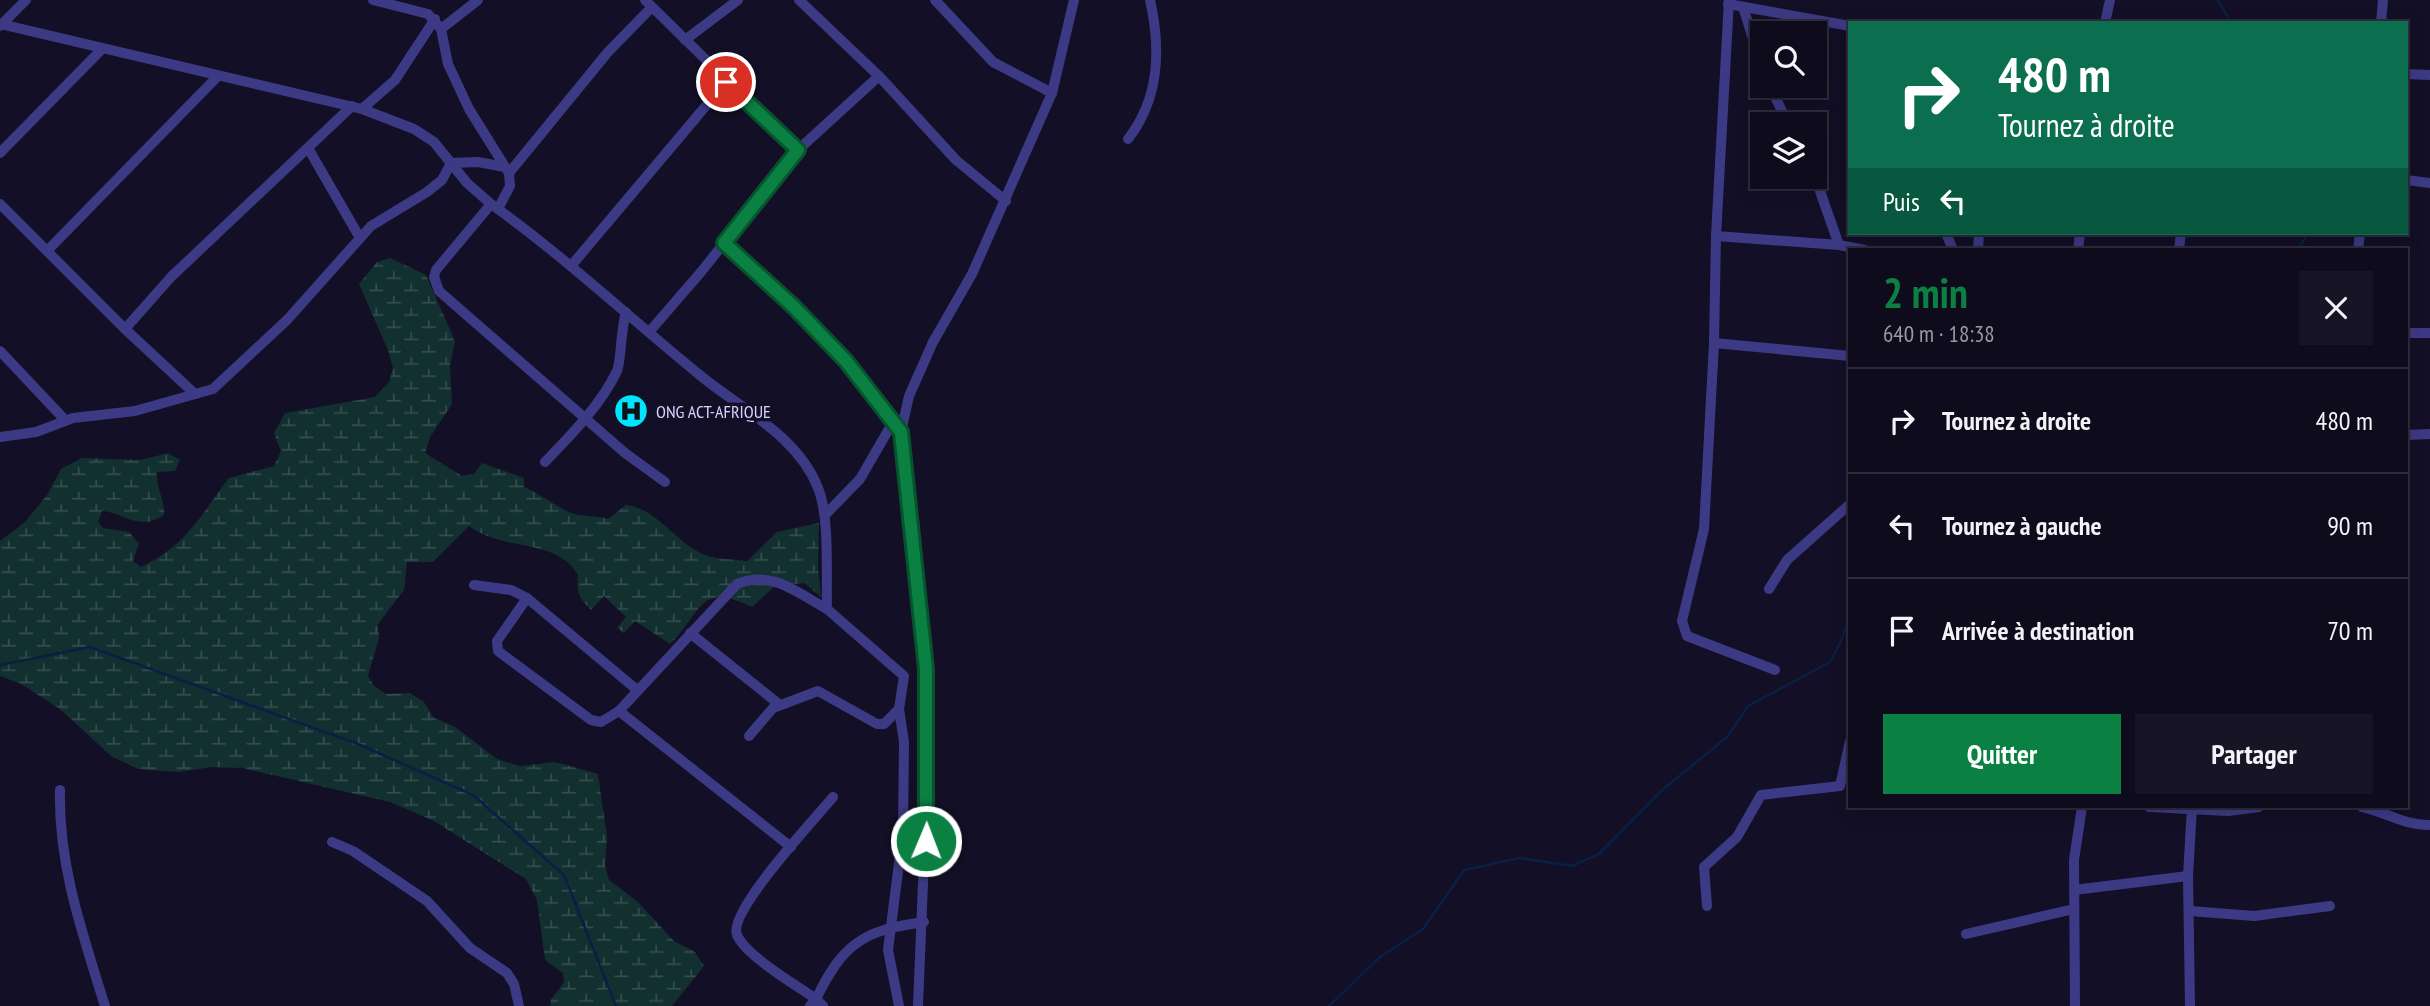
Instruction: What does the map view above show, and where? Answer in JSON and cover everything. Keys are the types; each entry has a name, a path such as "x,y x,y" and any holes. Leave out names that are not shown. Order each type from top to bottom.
{"street":[{"path":"1,25 26,0"},
{"path":"373,0 418,9 435,19 441,29 448,64 469,109 507,170 510,186 495,207 436,270 435,284 445,296 586,416 625,453 665,482"},
{"path":"441,29 478,0"},
{"path":"685,40 738,0"},
{"path":"799,0 879,76 956,160 1006,201"},
{"path":"934,0 992,62 1052,93"},
{"path":"918,1006 924,922 928,761 926,669 901,432 909,396 928,353 972,274 1052,93 1074,0"},
{"path":"1128,139 1141,122 1151,100 1156,71 1158,46 1150,0"},
{"path":"2105,21 2110,0"},
{"path":"2381,21 2383,0"},
{"path":"1775,670 1687,636 1682,621 1704,529 1729,2 1743,7 1848,26"},
{"path":"507,170 648,4 798,150"},
{"path":"1743,7 1750,29"},
{"path":"125,330 170,277 308,148 395,80 435,19"},
{"path":"1,25 357,108 422,133 434,142 495,207 789,445 810,471 827,513 827,608"},
{"path":"0,153 102,49"},
{"path":"2408,74 2430,75"},
{"path":"47,251 218,76"},
{"path":"650,331 798,150 879,76"},
{"path":"571,266 726,82"},
{"path":"308,148 360,237"},
{"path":"451,163 478,162 507,170"},
{"path":"0,437 36,432 65,420 127,412 213,389 226,381 287,320 371,226 427,192 442,180 451,163"},
{"path":"2408,180 2430,183"},
{"path":"1819,189 1839,245"},
{"path":"0,204 125,330 195,394"},
{"path":"1716,236 1855,248"},
{"path":"724,243 794,307 846,361 901,432"},
{"path":"545,462 586,416 618,369 620,331 626,312"},
{"path":"2408,333 2430,332"},
{"path":"1714,343 1848,356"},
{"path":"0,351 65,420"},
{"path":"827,513 860,479 893,422"},
{"path":"2408,435 2430,434"},
{"path":"1769,589 1787,560 1848,506"},
{"path":"527,598 497,641 498,652 591,720 601,722 619,711 636,689 725,594 737,584 761,577 782,584 827,608 904,676"},
{"path":"474,585 511,590 527,598 636,689"},
{"path":"690,633 780,705"},
{"path":"904,676 926,669"},
{"path":"899,1006 888,950 904,832 904,743 899,709 904,676"},
{"path":"749,736 768,712 780,705 823,691 881,725 899,709"},
{"path":"619,711 791,848"},
{"path":"1707,906 1704,867 1737,837 1754,803 1761,795 1840,786 1848,750"},
{"path":"60,790 60,834 73,903 106,1006"},
{"path":"833,797 737,917 737,937 758,958 816,1004 834,968 857,941 890,926 924,922"},
{"path":"2075,1006 2074,860 2082,808"},
{"path":"2190,1006 2188,876 2192,808 2228,811 2251,808"},
{"path":"2366,808 2384,812 2409,824 2430,825"},
{"path":"332,842 353,851 427,901 470,948 507,973 514,984 519,1006"},
{"path":"2074,890 2188,876"},
{"path":"2190,911 2254,916 2330,906"},
{"path":"1966,934 2074,909"}],"green space":[{"path":"390,258 426,275 455,341 450,365 452,404 430,437 425,453 462,476 474,474 482,463 524,478 524,487 578,515 608,519 626,505 637,508 658,520 697,551 717,558 747,561 777,532 819,523 818,568 821,597 804,583 775,586 752,607 721,597 711,599 696,611 670,644 635,621 624,633 617,628 626,617 604,596 591,610 579,594 578,575 569,563 557,555 498,539 469,526 433,562 407,562 404,590 378,624 379,638 368,676 374,686 386,694 410,693 424,702 433,717 455,727 497,759 520,766 555,762 598,774 607,838 605,865 609,880 638,902 674,941 695,952 704,966 672,1006 550,1006 551,1000 564,982 563,973 545,960 537,900 526,879 434,821 390,802 242,768 212,767 178,772 138,769 111,756 60,709 21,684 0,676 0,541 25,522 47,495 61,469 82,458 141,460 168,453 180,460 175,471 157,472 164,515 155,520 139,522 102,511 98,522 103,528 129,532 139,544 133,561 141,567 157,558 182,539 229,478 274,466 281,451 274,433 285,413 375,397 389,382 393,368 388,350 359,284 377,262"}],"waterway":[{"path":"2218,0 2230,21"},
{"path":"2299,248 2307,235"},
{"path":"1329,1006 1380,957 1423,929 1464,870 1520,858 1572,866 1599,854 1661,791 1728,736 1748,706 1830,662 1843,637 1848,620"},
{"path":"0,665 90,647 358,744 473,795 564,875 616,1006"}],"place":[{"name":"ONG ACT-AFRIQUE","path":"631,411"}],"route":[{"path":"726,82 798,150 724,243 794,307 846,361 901,432 926,669 926,841"}]}
